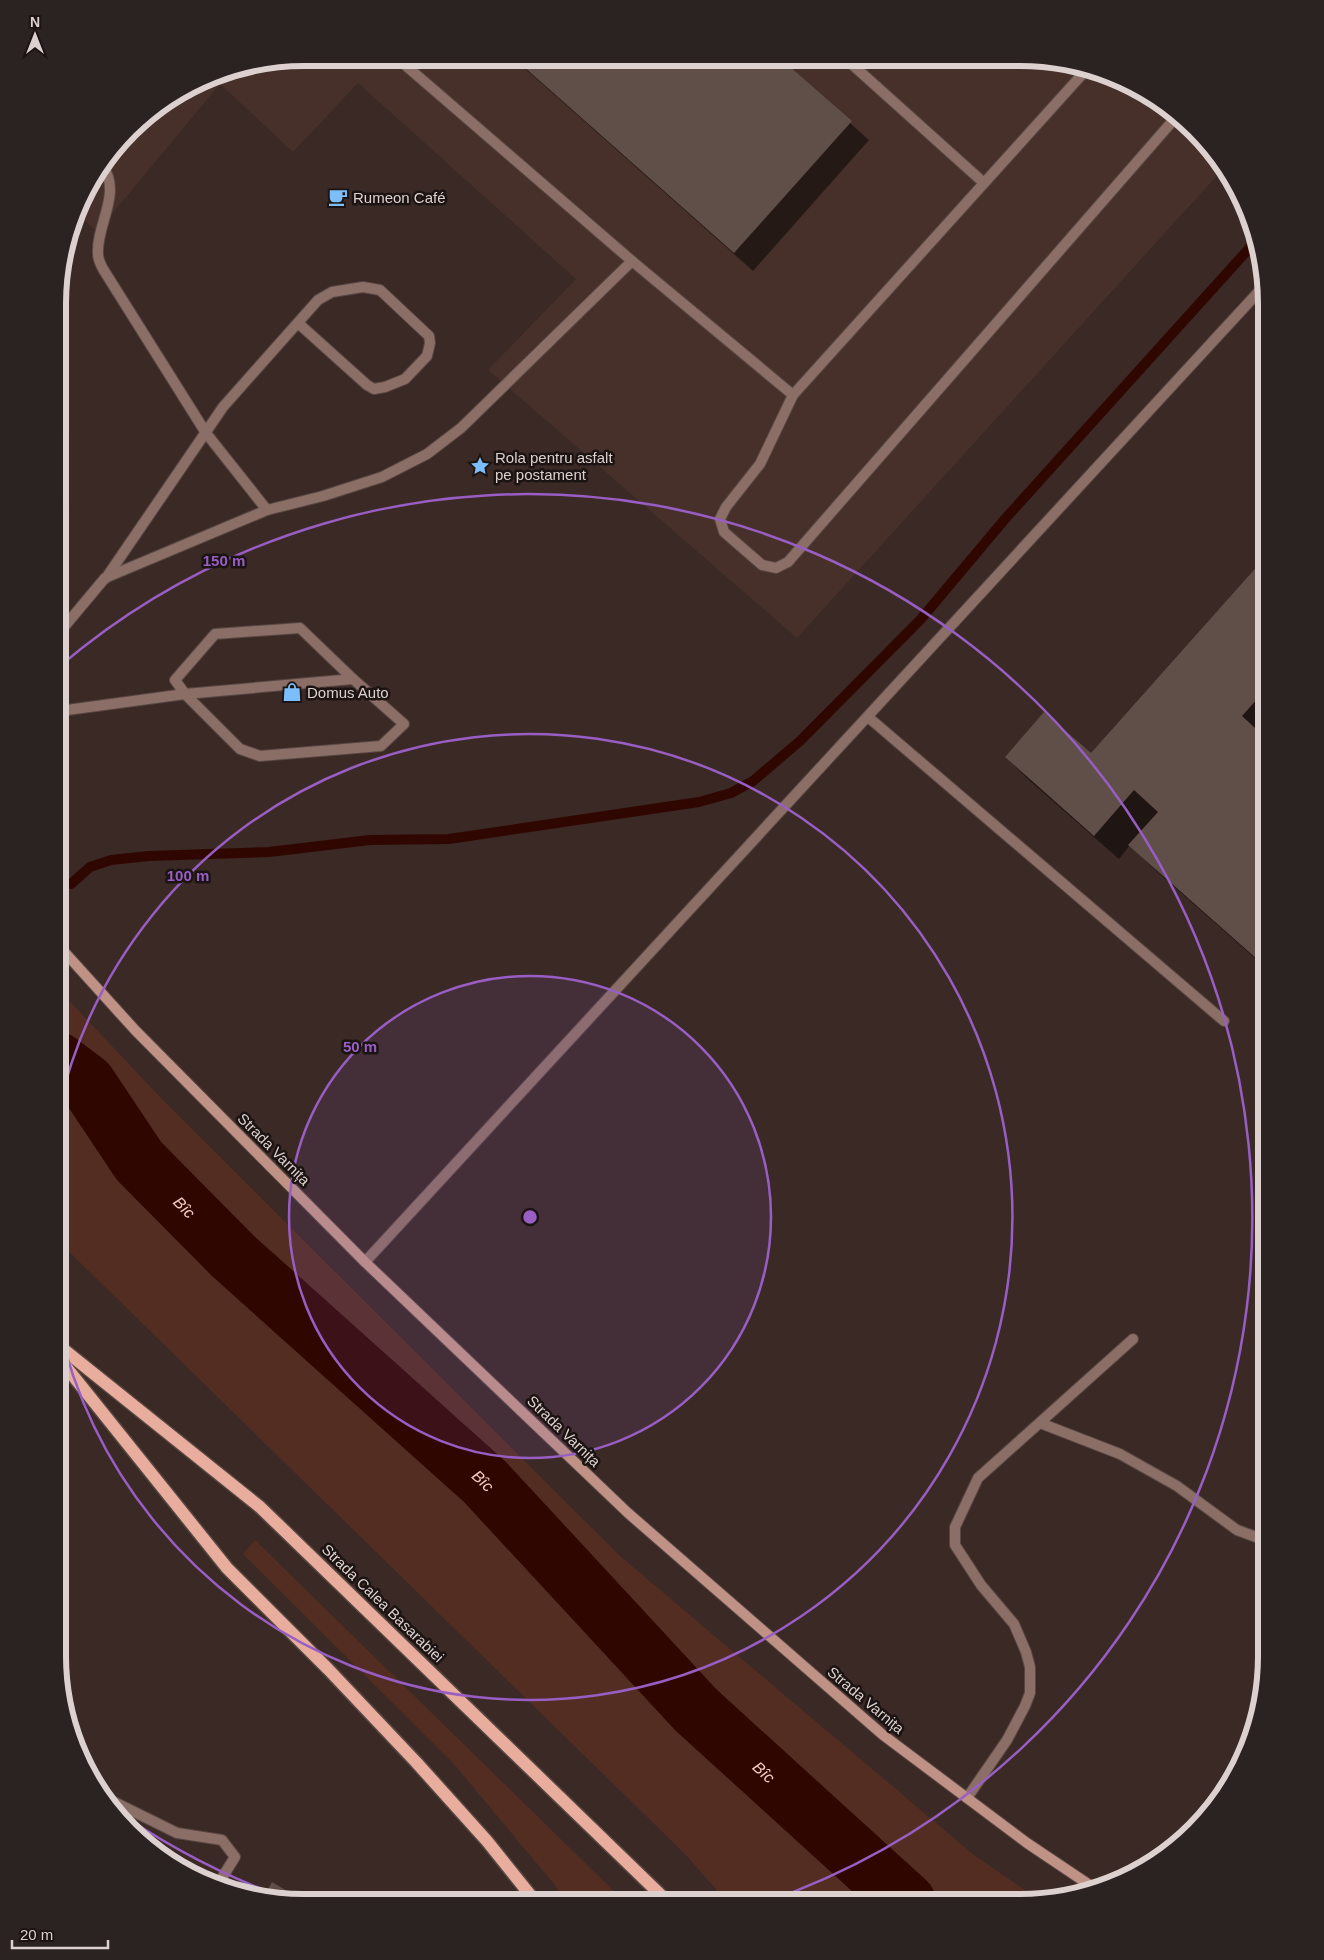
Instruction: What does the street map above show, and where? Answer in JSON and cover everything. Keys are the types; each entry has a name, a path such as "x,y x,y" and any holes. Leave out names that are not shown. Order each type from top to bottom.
{"main road":[{"name":"Strada Calea Basarabiei","path":"66,1351 260,1507 660,1894"},
{"path":"66,1366 227,1568 416,1762 487,1841 530,1894"}],"street":[{"name":"Strada Varnița","path":"66,954 135,1030 366,1262 628,1513 883,1736 1027,1843 1088,1884"}],"lane":[{"path":"406,66 632,261 793,395"},
{"path":"854,66 984,183"},
{"path":"1082,74 793,395 760,464 726,507 720,519 724,532 762,564 776,568 788,562 1172,121"},
{"path":"106,172 109,179 110,192 98,247 100,263 206,432 267,510"},
{"path":"105,578 267,510 322,496 382,476 427,454 461,428 632,261"},
{"path":"66,625 105,578 223,407 298,322 318,300 332,292 363,286 380,290 422,328 429,336 430,344 427,356 405,379 384,388 374,388 367,385 298,322"},
{"path":"366,1262 1257,293"},
{"path":"300,628 353,679 404,724 380,746 260,756 240,749 185,694 174,680 214,634 300,628"},
{"path":"66,710 185,694 353,679"},
{"path":"868,717 1224,1021"},
{"path":"967,1798 1007,1740 1025,1706 1030,1693 1030,1667 1014,1624 981,1585 955,1545 955,1527 978,1478 1133,1339"},
{"path":"1040,1423 1120,1454 1177,1486 1237,1530 1258,1538"},
{"path":"117,1803 177,1833 222,1840 235,1857 221,1879"}],"shaded area":[{"path":"305,66 1019,66 1051,68 1081,74 1111,84 1152,106 1177,125 1199,147 1219,174 797,638 488,370 576,279 358,83 293,152 220,84 97,232 82,218 98,185 125,147 159,115 185,98 213,84 243,74 273,68"},
{"path":"66,997 160,1097 620,1556 974,1855 1030,1893 720,1894 687,1856 66,1249"},
{"path":"255,1540 617,1894 561,1894 453,1763 243,1554"}],"building":[{"path":"523,66 789,66 852,121 734,253"},
{"path":"1258,565 1258,698 1242,716 1258,731 1258,960 1128,845 1158,812 1134,790 1094,836 1005,757 1044,712 1091,753"},
{"path":"272,1882 291,1893 273,1892 267,1891"}],"waterway":[{"path":"71,884 90,867 111,860 149,856 269,852 370,840 449,839 699,802 731,793 753,781 800,741 921,619 1005,519 1251,247"},
{"name":"Bîc","path":"66,1067 87,1083 139,1161 233,1256 485,1482 696,1710 898,1894"}],"place":[{"name":"Rumeon Café","path":"338,197"},
{"name":"Rola pentru asfalt pe postament","path":"480,466"},
{"name":"Domus Auto","path":"292,692"}]}
